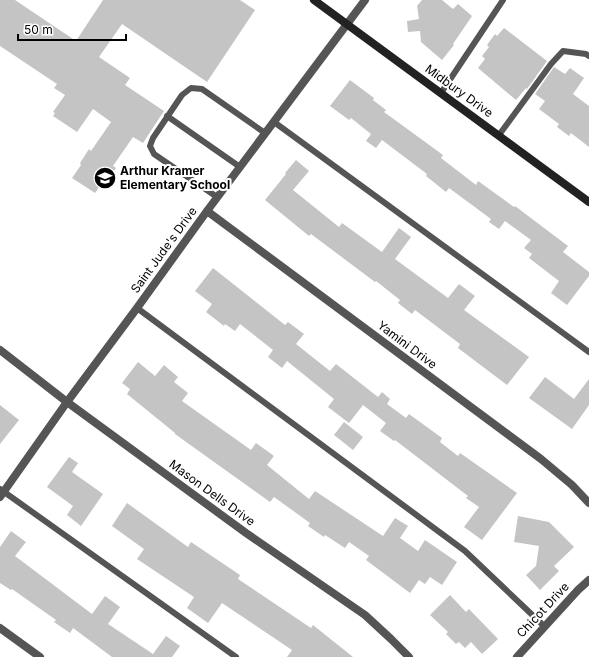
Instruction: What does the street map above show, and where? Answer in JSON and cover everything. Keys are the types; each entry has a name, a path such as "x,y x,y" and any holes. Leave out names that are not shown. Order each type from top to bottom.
{"street":[{"name":"Midbury Drive","path":"314,0 589,202"},
{"name":"Saint Jude's Drive","path":"1,493 138,308 217,197 365,0"},
{"name":"Yamini Drive","path":"207,211 541,459 572,485 589,503"},
{"name":"Mason Dells Drive","path":"0,350 67,402 246,533 365,615 409,657"},
{"name":"Chicot Drive","path":"517,657 544,626 589,580"},
{"path":"0,628 40,657"}],"lane":[{"path":"441,93 503,0"},
{"path":"499,135 551,64 563,51 586,54 589,56"},
{"path":"217,197 154,154 150,146 153,138 182,95 191,88 202,89 265,133"},
{"path":"167,116 240,167"},
{"path":"274,122 589,352"},
{"path":"138,308 465,551 544,626"},
{"path":"1,493 236,657"}],"building":[{"path":"0,0 15,0 76,41 103,0 240,0 255,10 207,82 122,24 99,57 130,78 125,85 164,111 143,143 133,137 113,166 116,168 107,181 104,180 95,193 72,178 89,149 91,151 111,122 93,109 77,132 53,116 55,113 53,112 65,95 54,88 57,84 0,46"},
{"path":"422,0 442,0 453,9 458,4 472,16 453,44 454,45 442,60 421,42 420,31 408,32 407,21 419,19 417,6"},
{"path":"504,28 547,61 527,89 526,88 516,100 478,68 485,59 482,56 489,47 487,45 495,34 497,36"},
{"path":"554,67 565,74 570,68 584,78 573,94 589,106 589,147 571,133 569,136 557,127 559,124 539,109 545,101 535,94"},
{"path":"350,80 374,98 373,100 386,110 384,112 443,155 441,158 476,185 478,181 514,207 515,206 568,246 563,252 589,272 589,276 567,305 551,293 559,281 529,258 532,254 524,248 531,240 505,221 499,229 489,222 491,219 449,188 446,192 426,176 427,174 382,140 376,148 366,141 371,134 351,118 349,120 330,106"},
{"path":"296,160 309,171 293,190 339,227 342,223 382,252 399,228 411,237 395,259 448,298 459,284 475,296 464,310 529,357 507,385 458,348 460,344 415,310 412,314 398,303 400,300 376,281 375,282 311,234 309,236 265,200"},
{"path":"213,268 285,325 288,322 304,334 296,344 330,371 336,364 378,397 382,392 390,399 387,404 406,418 409,414 442,438 440,442 458,456 460,453 517,493 482,540 464,527 479,507 466,498 468,496 395,440 394,441 380,431 386,423 363,405 349,423 328,407 334,399 287,361 282,368 268,357 273,350 240,324 235,331 225,324 224,326 206,312 212,304 195,291"},
{"path":"138,362 155,376 164,365 178,377 174,382 188,393 182,401 251,450 256,443 274,456 267,465 309,499 315,491 383,536 395,518 408,526 400,538 418,551 425,540 457,562 442,585 430,577 425,584 419,580 410,593 366,560 369,556 349,542 345,548 325,535 324,537 308,526 310,523 274,497 270,502 175,434 127,394 130,389 122,383"},
{"path":"545,377 574,399 589,379 589,405 572,429 529,398"},
{"path":"0,405 19,420 0,444"},
{"path":"344,422 363,437 353,450 334,435"},
{"path":"69,457 78,463 72,472 103,494 81,526 67,515 73,506 47,487"},
{"path":"127,503 188,547 191,542 240,575 238,579 311,628 313,625 353,657 287,657 292,650 222,603 208,623 187,608 194,597 137,559 144,549 112,526"},
{"path":"518,516 549,522 574,547 554,566 559,571 540,590 526,575 536,566 539,546 514,542"},
{"path":"11,531 26,542 15,556 92,614 105,596 120,607 108,624 153,654 166,636 180,646 172,657 112,657 73,628 70,633 54,622 56,620 12,589 11,590 0,583 0,547"},
{"path":"450,595 466,612 469,609 498,639 482,654 471,642 465,648 459,642 456,644 446,634 448,632 430,615"}],"place":[{"name":"Arthur Kramer Elementary School","path":"105,178"}]}
